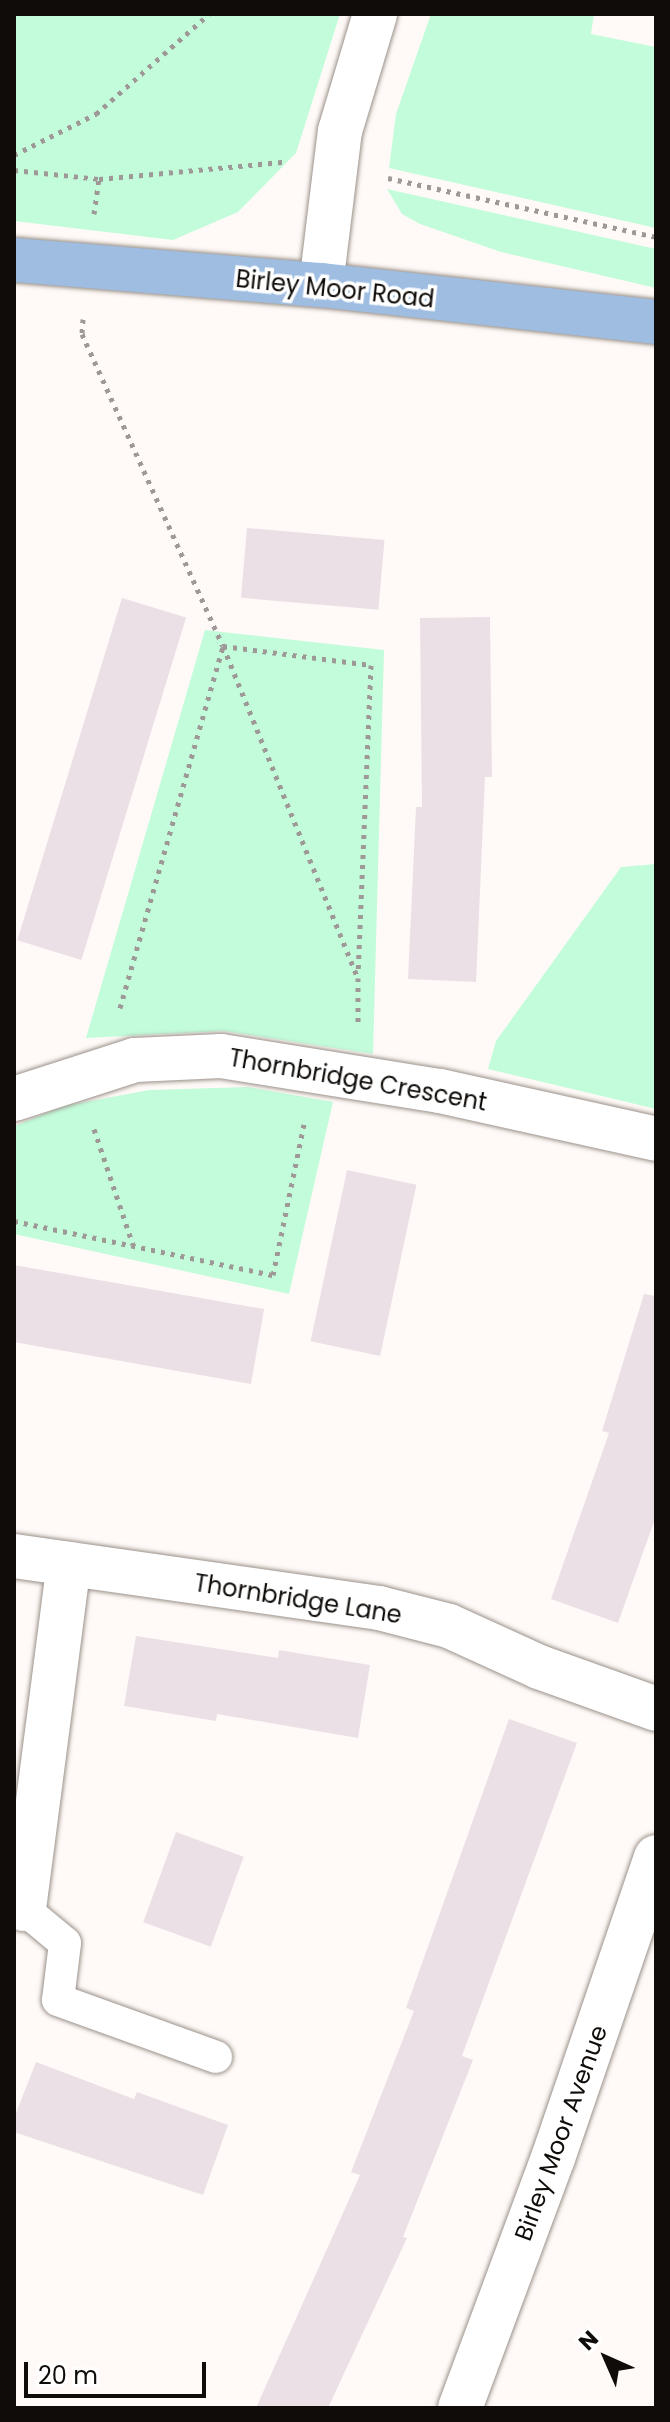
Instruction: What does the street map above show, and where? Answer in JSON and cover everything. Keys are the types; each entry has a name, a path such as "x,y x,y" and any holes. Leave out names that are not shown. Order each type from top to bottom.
{"main road":[{"name":"Birley Moor Road","path":"14,260 321,285 656,322"}],"street":[{"path":"321,285 340,131 375,14"},
{"name":"Thornbridge Crescent","path":"14,1099 135,1060 221,1056 359,1077 656,1139"},
{"name":"Thornbridge Lane","path":"14,1556 379,1608 449,1626 539,1667 656,1709"},
{"path":"24,1909 69,1564"},
{"name":"Birley Moor Avenue","path":"469,2405 656,1857"}],"lane":[{"path":"24,1909 65,1943 58,2000 216,2057"}],"path":[{"path":"14,155 96,114 209,14"},
{"path":"99,179 82,334 223,646 358,978"},
{"path":"223,646 371,665 358,978 359,1077"},
{"path":"133,1246 89,1073 223,646"},
{"path":"14,1221 273,1275 315,1070"}],"green space":[{"path":"14,14 340,14 296,153 238,212 173,240 14,221"},
{"path":"431,14 594,14 591,34 656,47 656,228 389,168 396,114"},
{"path":"387,189 656,249 656,288 501,252 420,224 402,214"},
{"path":"205,630 384,650 373,1054 224,1031 86,1038"},
{"path":"656,864 656,1109 488,1069 496,1041 621,867"},
{"path":"248,1087 333,1102 289,1294 14,1234 14,1126 64,1106 149,1090"}],"building":[{"path":"247,528 384,540 378,610 241,598"},
{"path":"122,598 186,618 81,960 17,940"},
{"path":"490,617 492,777 485,777 476,982 408,979 416,807 422,807 420,618"},
{"path":"347,1170 416,1185 380,1356 311,1341"},
{"path":"14,1265 264,1309 251,1384 14,1342"},
{"path":"644,1294 656,1296 656,1516 618,1623 551,1599 609,1433 602,1431"},
{"path":"136,1636 278,1658 279,1650 370,1665 358,1738 217,1714 216,1721 124,1706"},
{"path":"509,1719 577,1743 462,2056 473,2060 403,2237 407,2238 328,2408 256,2408 360,2175 351,2172 414,2011 406,2008"},
{"path":"176,1832 244,1857 211,1947 143,1922"},
{"path":"36,2062 134,2099 137,2092 228,2125 203,2195 14,2132 14,2118"}]}
